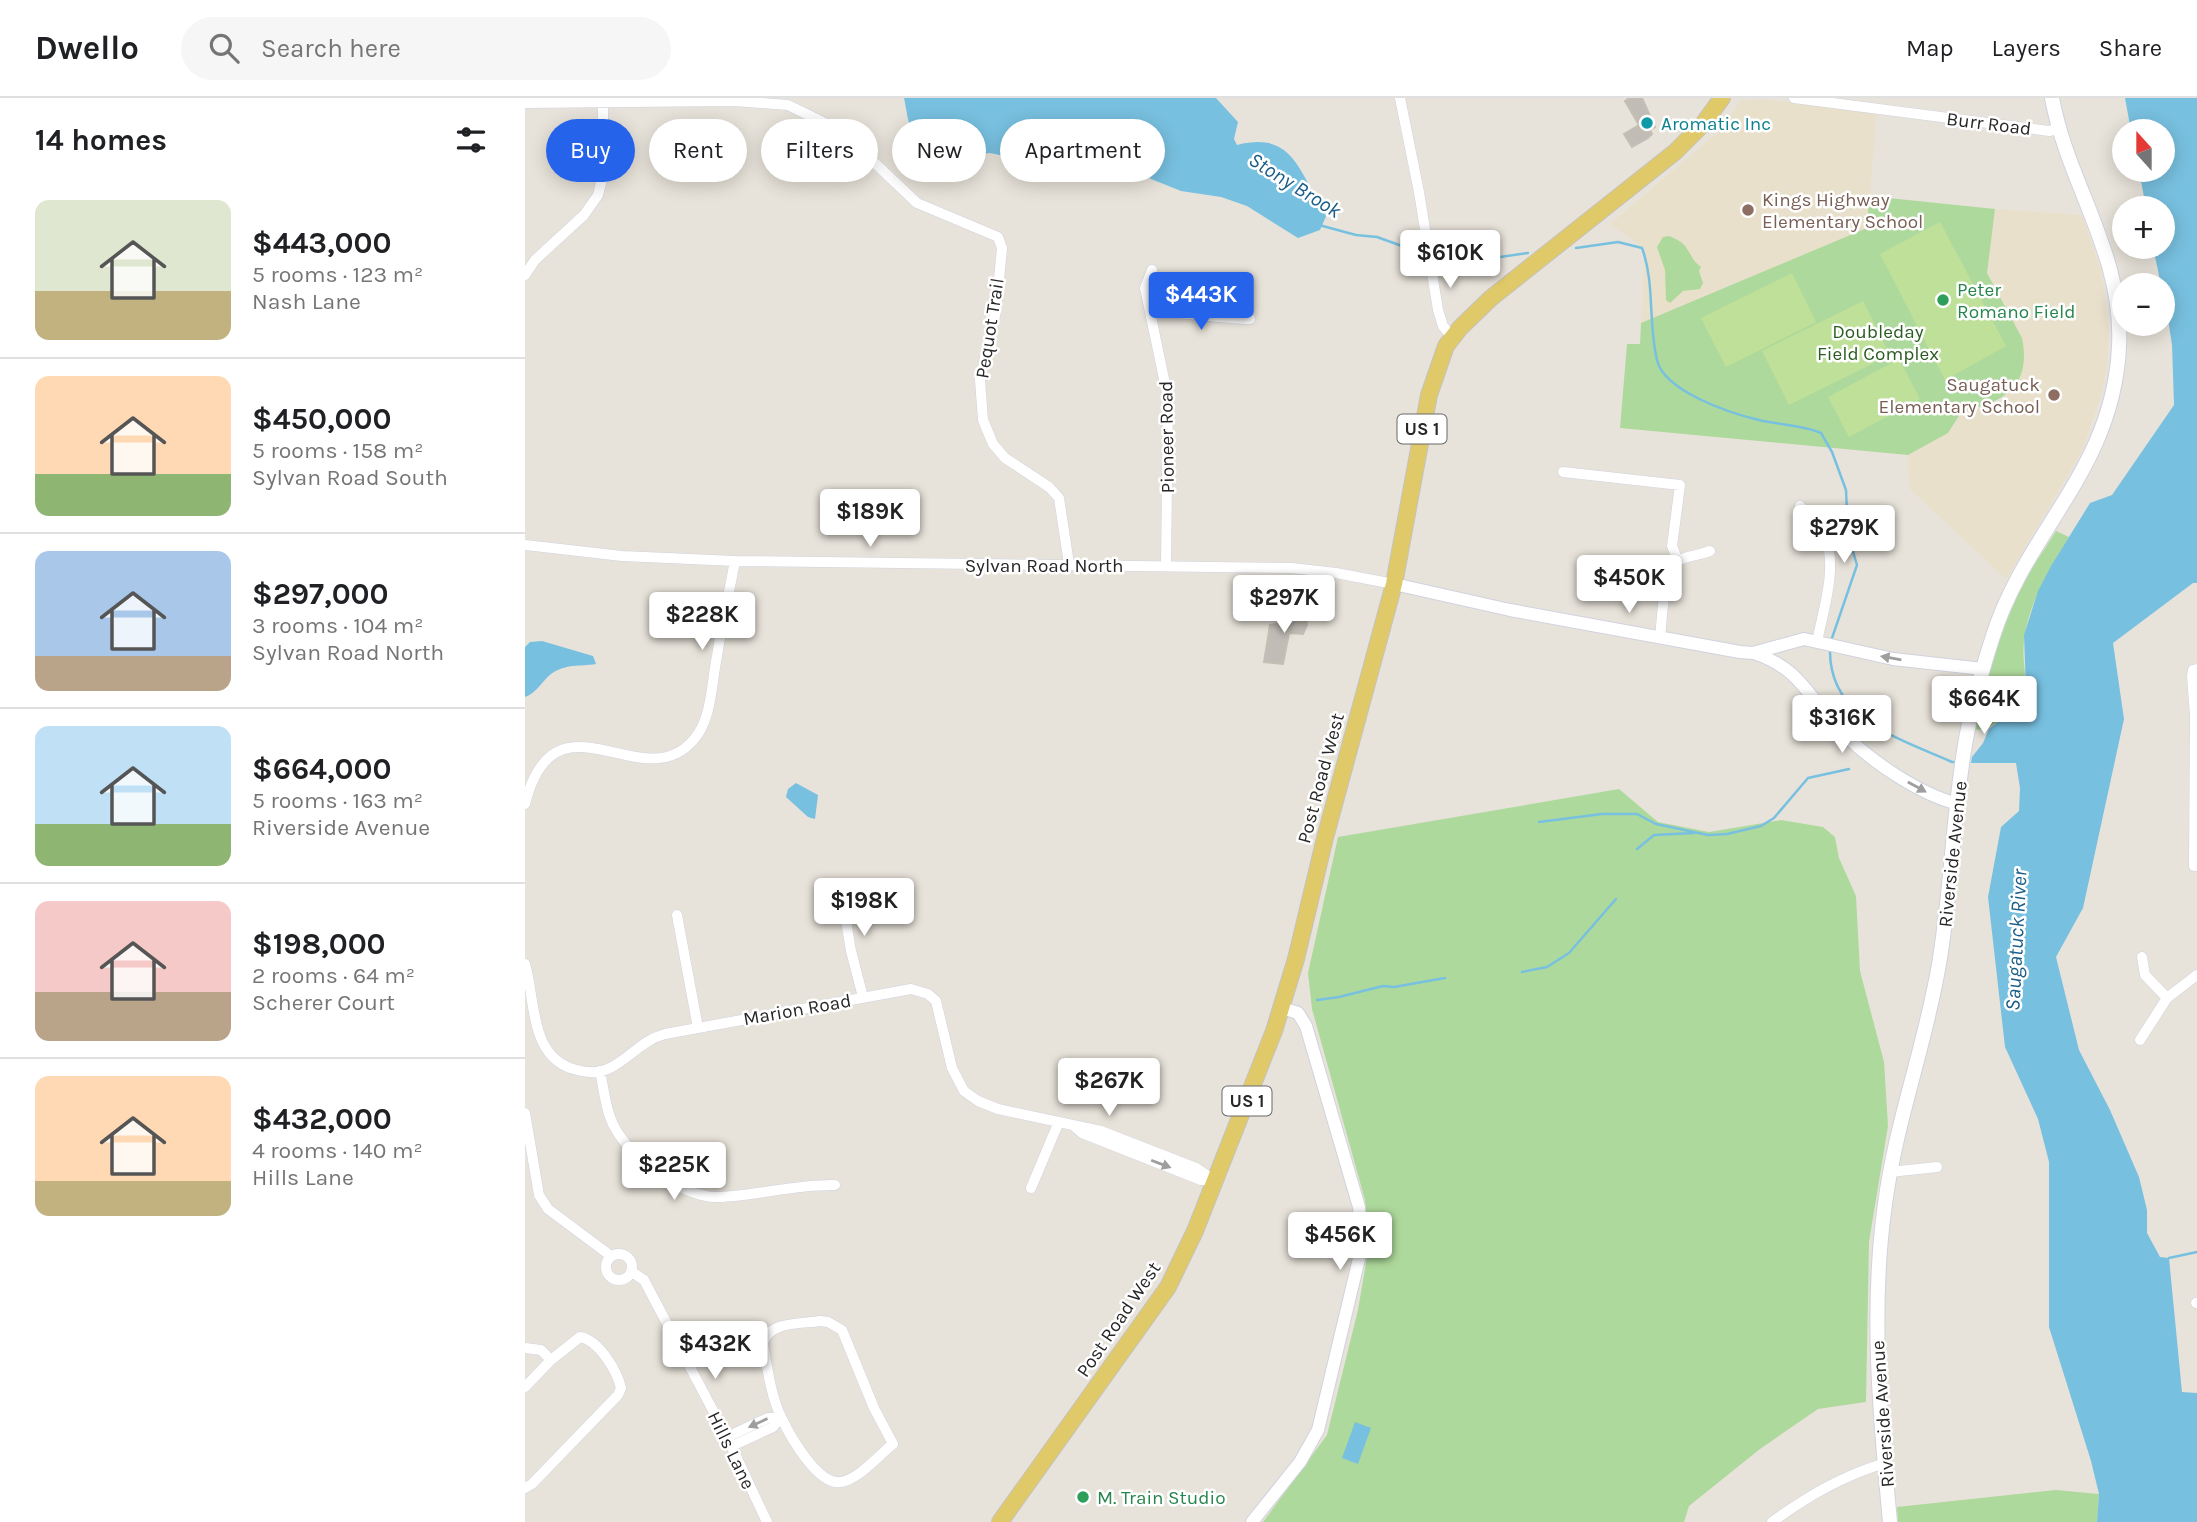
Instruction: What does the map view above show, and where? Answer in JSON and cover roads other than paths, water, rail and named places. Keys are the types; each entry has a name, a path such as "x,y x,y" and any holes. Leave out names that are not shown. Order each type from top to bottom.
{"main road":[{"name":"Post Road West","path":"1000,1522 1160,1300 1182,1259 1215,1181 1282,1008 1394,584 1429,395 1441,356 1452,337 1491,299 1675,152 1703,124 1722,98"},
{"name":"Riverside Avenue","path":"1890,1522 1878,1387 1876,1316 1883,1222 1890,1172 1937,979 1962,761 1983,669 1997,625 2011,592 2097,444 2115,381 2119,325 2115,281 2059,129 2052,98"}],"street":[{"path":"1400,98 1440,318 1452,337"},
{"name":"Burr Road","path":"1794,98 2049,131 2059,129"},
{"name":"Pequot Trail","path":"525,103 734,101 788,105 841,131 917,203 997,237 1002,248 996,311 980,380 983,420 993,444 1005,458 1049,487 1059,498 1069,564"},
{"path":"525,275 535,260 585,215 598,195 603,175 603,103"},
{"name":"Pioneer Road","path":"1152,270 1145,288 1168,398 1166,566"},
{"path":"1151,314 1165,312 1216,319 1250,319"},
{"path":"1563,472 1680,485 1672,546 1678,561"},
{"path":"1800,506 1818,523 1825,535 1829,552 1822,643"},
{"name":"Sylvan Road North","path":"525,545 622,556 735,561 1308,569 1394,584"},
{"path":"1660,638 1667,578 1672,566 1678,561 1710,551"},
{"path":"525,804 532,778 555,752 578,745 637,758 660,758 679,751 697,735 704,722 712,687 735,561"},
{"path":"1394,584 1660,638 1753,653 1787,667"},
{"path":"1753,653 1797,639 1893,659 1983,669"},
{"path":"1822,643 1787,648 1783,656 1787,667 1838,729 1910,783 1958,804"},
{"path":"2196,866 2195,715 2192,676 2193,670 2197,669"},
{"path":"840,886 851,951 863,997"},
{"path":"677,915 698,1028"},
{"path":"2142,957 2145,975 2167,998"},
{"path":"525,964 536,1027 543,1044 557,1059 572,1069 600,1071 610,1115 619,1134 637,1154 683,1189 693,1194 718,1197 813,1184 835,1185"},
{"path":"2140,1040 2167,998 2197,975"},
{"name":"Marion Road","path":"600,1071 615,1065 652,1038 911,989 928,994 936,1001 941,1012 952,1068 964,1091 997,1109 1076,1128 1082,1133 1191,1176 1215,1181"},
{"path":"1252,1522 1300,1462 1318,1430 1362,1246 1359,1207 1306,1026 1298,1013 1282,1008"},
{"name":"Hills Lane","path":"525,1113 539,1195 548,1209 611,1256"},
{"path":"1031,1188 1058,1124"},
{"path":"1890,1172 1937,1167"},
{"name":"Hills Lane","path":"619,1253 627,1256 632,1263 632,1272 623,1280 611,1278 606,1267 611,1256 619,1253"},
{"name":"Hills Lane","path":"632,1272 644,1280 729,1442 767,1522"},
{"path":"828,1322 838,1326 845,1335 874,1408 893,1444 852,1478 833,1482 818,1474 781,1417 764,1347 766,1335 779,1327 828,1322"},
{"path":"525,1387 551,1360 580,1337 586,1338 606,1359 621,1388 596,1418 525,1488"},
{"path":"525,1348 541,1350 551,1360"},
{"path":"729,1442 773,1427 781,1417"},
{"path":"1772,1522 1809,1495 1851,1473 1885,1463"}],"water":[{"path":"904,98 1216,98 1238,122 1234,139 1237,145 1257,142 1272,144 1284,150 1294,160 1327,214 1320,230 1298,238 1247,206 1221,197 1181,191 1158,182 1165,182 1165,119 1000,119 1000,155 986,153 986,119 909,119"},
{"name":"Saugatuck River","path":"2125,98 2197,98 2197,583 2193,583 2113,643 2124,719 2083,908 2056,957 2079,1050 2110,1110 2139,1177 2147,1210 2147,1233 2160,1257 2169,1258 2182,1392 2197,1393 2197,1522 2097,1522 2099,1494 2091,1461 2049,1327 2049,1162 2038,1119 2005,1047 1988,897 2001,827 2019,811 2020,788 2016,763 1971,763 1989,729 2009,713 2026,691 2024,635 2038,591 2051,566 2090,503 2112,495 2174,405 2171,336 2175,336 2175,273 2158,273 2156,259 2175,259 2175,196 2144,196 2141,182 2175,182 2175,119 2129,119"},
{"path":"542,641 593,656 596,664 557,671 525,697 525,647 530,642"},
{"path":"796,783 818,795 815,819 808,817 786,797 788,789"},
{"path":"1355,1422 1371,1428 1358,1464 1342,1458"}],"waterway":[{"name":"Stony Brook","path":"1319,225 1424,249"},
{"name":"Stony Brook","path":"1576,248 1618,242 1642,248 1649,275 1657,360 1662,371 1684,391 1731,412 1821,433 1832,452 1846,490 1848,535 1857,565 1831,641"},
{"name":"Stony Brook","path":"1431,249 1500,257 1528,253"},
{"name":"Stony Brook","path":"1830,648 1832,672 1853,709 1889,734 1957,762"},
{"path":"1539,822 1602,814 1637,814 1656,824 1708,835 1727,834 1761,826 1774,818 1808,778 1849,769"},
{"path":"1637,849 1654,835 1694,833"},
{"path":"1522,972 1547,967 1569,953 1616,899"},
{"path":"1317,1000 1383,986 1394,987 1445,978"},
{"path":"2169,1258 2197,1252"}],"place":[{"name":"Aromatic Inc","path":"1647,123"},
{"name":"Kings Highway Elementary School","path":"1748,210"},
{"name":"Peter Romano Field","path":"1943,300"},
{"name":"Saugatuck Elementary School","path":"2054,395"},
{"name":"M. Train Studio","path":"1083,1497"}],"park label":[{"name":"Doubleday Field Complex","path":"1878,342"}]}
